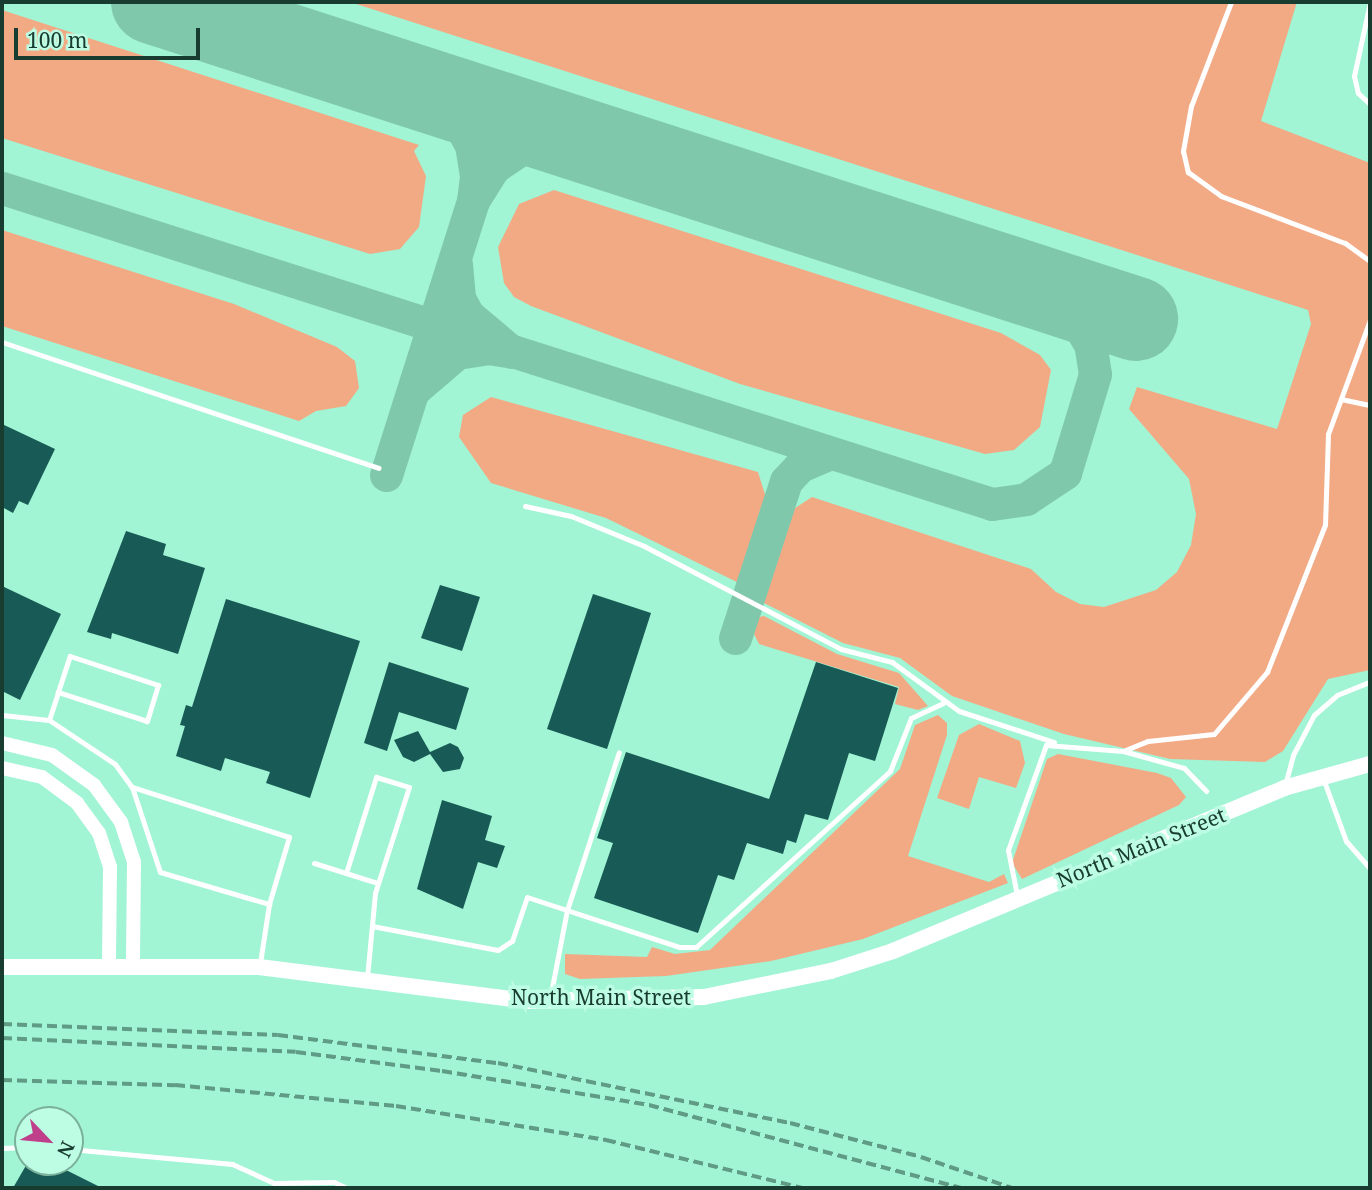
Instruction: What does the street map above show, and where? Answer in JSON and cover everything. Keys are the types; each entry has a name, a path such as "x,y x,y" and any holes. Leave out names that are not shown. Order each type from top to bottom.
{"main road":[{"path":"2,743 52,755 94,785 121,822 134,862 133,966"},
{"name":"North Main Street","path":"2,967 259,967 550,1002 678,999 831,971 1019,898 1284,788 1322,775 1370,764"},
{"path":"2,768 42,777 77,803 99,833 110,867 109,966"}],"lane":[{"path":"1231,2 1186,124 1188,172 1221,196 1345,243 1370,261"},
{"path":"1370,2 1354,76 1358,93 1370,104"},
{"path":"1123,751 1147,741 1214,734 1267,672 1325,525 1328,433 1370,320"},
{"path":"2,342 380,468"},
{"path":"1341,400 1370,405"},
{"path":"525,506 571,516 632,541 841,649 892,662 943,703 1055,742 1123,751 1184,768 1206,791"},
{"path":"49,720 58,692 70,656 158,685 147,721 58,692"},
{"path":"1284,788 1293,755 1314,715 1337,695 1370,682"},
{"path":"372,926 498,950 512,941 527,897 679,947 705,943 890,771 911,718 943,703"},
{"path":"2,715 49,720 96,746 132,788 160,872 269,904"},
{"path":"1019,898 1008,850 1041,750 1055,742"},
{"path":"550,1002 567,910 619,752"},
{"path":"1322,775 1346,841 1370,869"},
{"path":"346,873 376,776 410,787 378,883 367,980"},
{"path":"132,788 289,837 269,904 259,967"},
{"path":"314,863 378,883"},
{"path":"84,1150 232,1164 274,1183 334,1182 347,1188"},
{"path":"288,1183 298,1188"}],"shaded area":[{"path":"350,2 1297,2 1261,121 1370,163 1370,670 1328,679 1283,751 1265,762 1170,759 1064,734 952,696 900,658 843,643 758,600 786,514 812,497 1031,569 1056,592 1080,604 1104,607 1156,590 1177,572 1191,545 1196,514 1189,479 1129,409 1137,387 1277,429 1311,324 1308,310"},
{"path":"2,10 419,145 414,151 426,176 419,227 400,249 370,254 2,138"},
{"path":"554,190 1001,333 1040,355 1051,370 1040,427 1014,450 985,454 740,384 531,306 514,297 504,283 498,247 519,204"},
{"path":"2,230 234,304 337,347 355,361 359,388 346,406 316,411 299,421 2,326"},
{"path":"491,397 758,472 768,504 743,585 606,518 491,483 459,437 463,415"},
{"path":"764,616 837,654 899,673 928,706 918,710 895,704 899,687 759,644 750,626 754,618"},
{"path":"938,715 947,723 947,735 908,856 989,882 1004,874 1008,883 863,939 771,961 666,976 580,979 565,974 565,954 647,957 652,947 675,954 710,950 900,769 915,725"},
{"path":"979,724 1020,741 1025,763 1016,788 979,777 969,809 937,798 959,735"},
{"path":"1058,754 1157,773 1171,778 1186,797 1179,805 1022,879 1012,863 1047,759"}],"building":[{"path":"2,424 55,449 28,505 19,501 13,513 2,507"},
{"path":"126,531 166,544 163,555 205,568 178,654 112,633 111,639 87,632"},
{"path":"440,585 480,597 462,651 421,638"},
{"path":"2,586 61,614 20,700 2,691"},
{"path":"593,594 651,613 607,749 547,729"},
{"path":"226,599 360,641 310,798 266,783 270,772 225,758 221,771 176,756 185,726 180,725 186,705 192,707"},
{"path":"389,662 469,688 456,730 399,712 387,751 364,743"},
{"path":"816,662 898,688 875,761 849,753 828,820 805,814 796,843 787,840 783,854 747,843 734,880 718,875 698,933 594,898 613,843 597,838 626,752 769,799"},
{"path":"418,731 430,752 450,743 458,747 464,758 460,769 443,772 430,754 414,762 403,757 394,740"},
{"path":"442,800 492,816 485,840 505,846 497,868 478,862 463,909 417,889"},
{"path":"20,1176 78,1176 102,1188 13,1188"}],"taxiway":[{"path":"386,475 473,201 476,176 471,145 451,109 426,89 403,82"},
{"path":"474,199 493,168 527,145 561,138 595,145"},
{"path":"2,188 992,504 1026,499 1065,473 1095,374 1090,344 1081,329 1006,277"},
{"path":"415,389 457,353 488,348 512,352 468,315 459,298 456,264"},
{"path":"735,638 786,481 800,466 830,453"}],"runway":[{"path":"153,2 1136,319"}],"railway":[{"path":"2,1024 278,1035 498,1063 790,1123 921,1157 1012,1188"},
{"path":"2,1038 296,1052 442,1071 649,1105 962,1188"},
{"path":"2,1080 175,1085 396,1106 606,1140 803,1188"}]}
